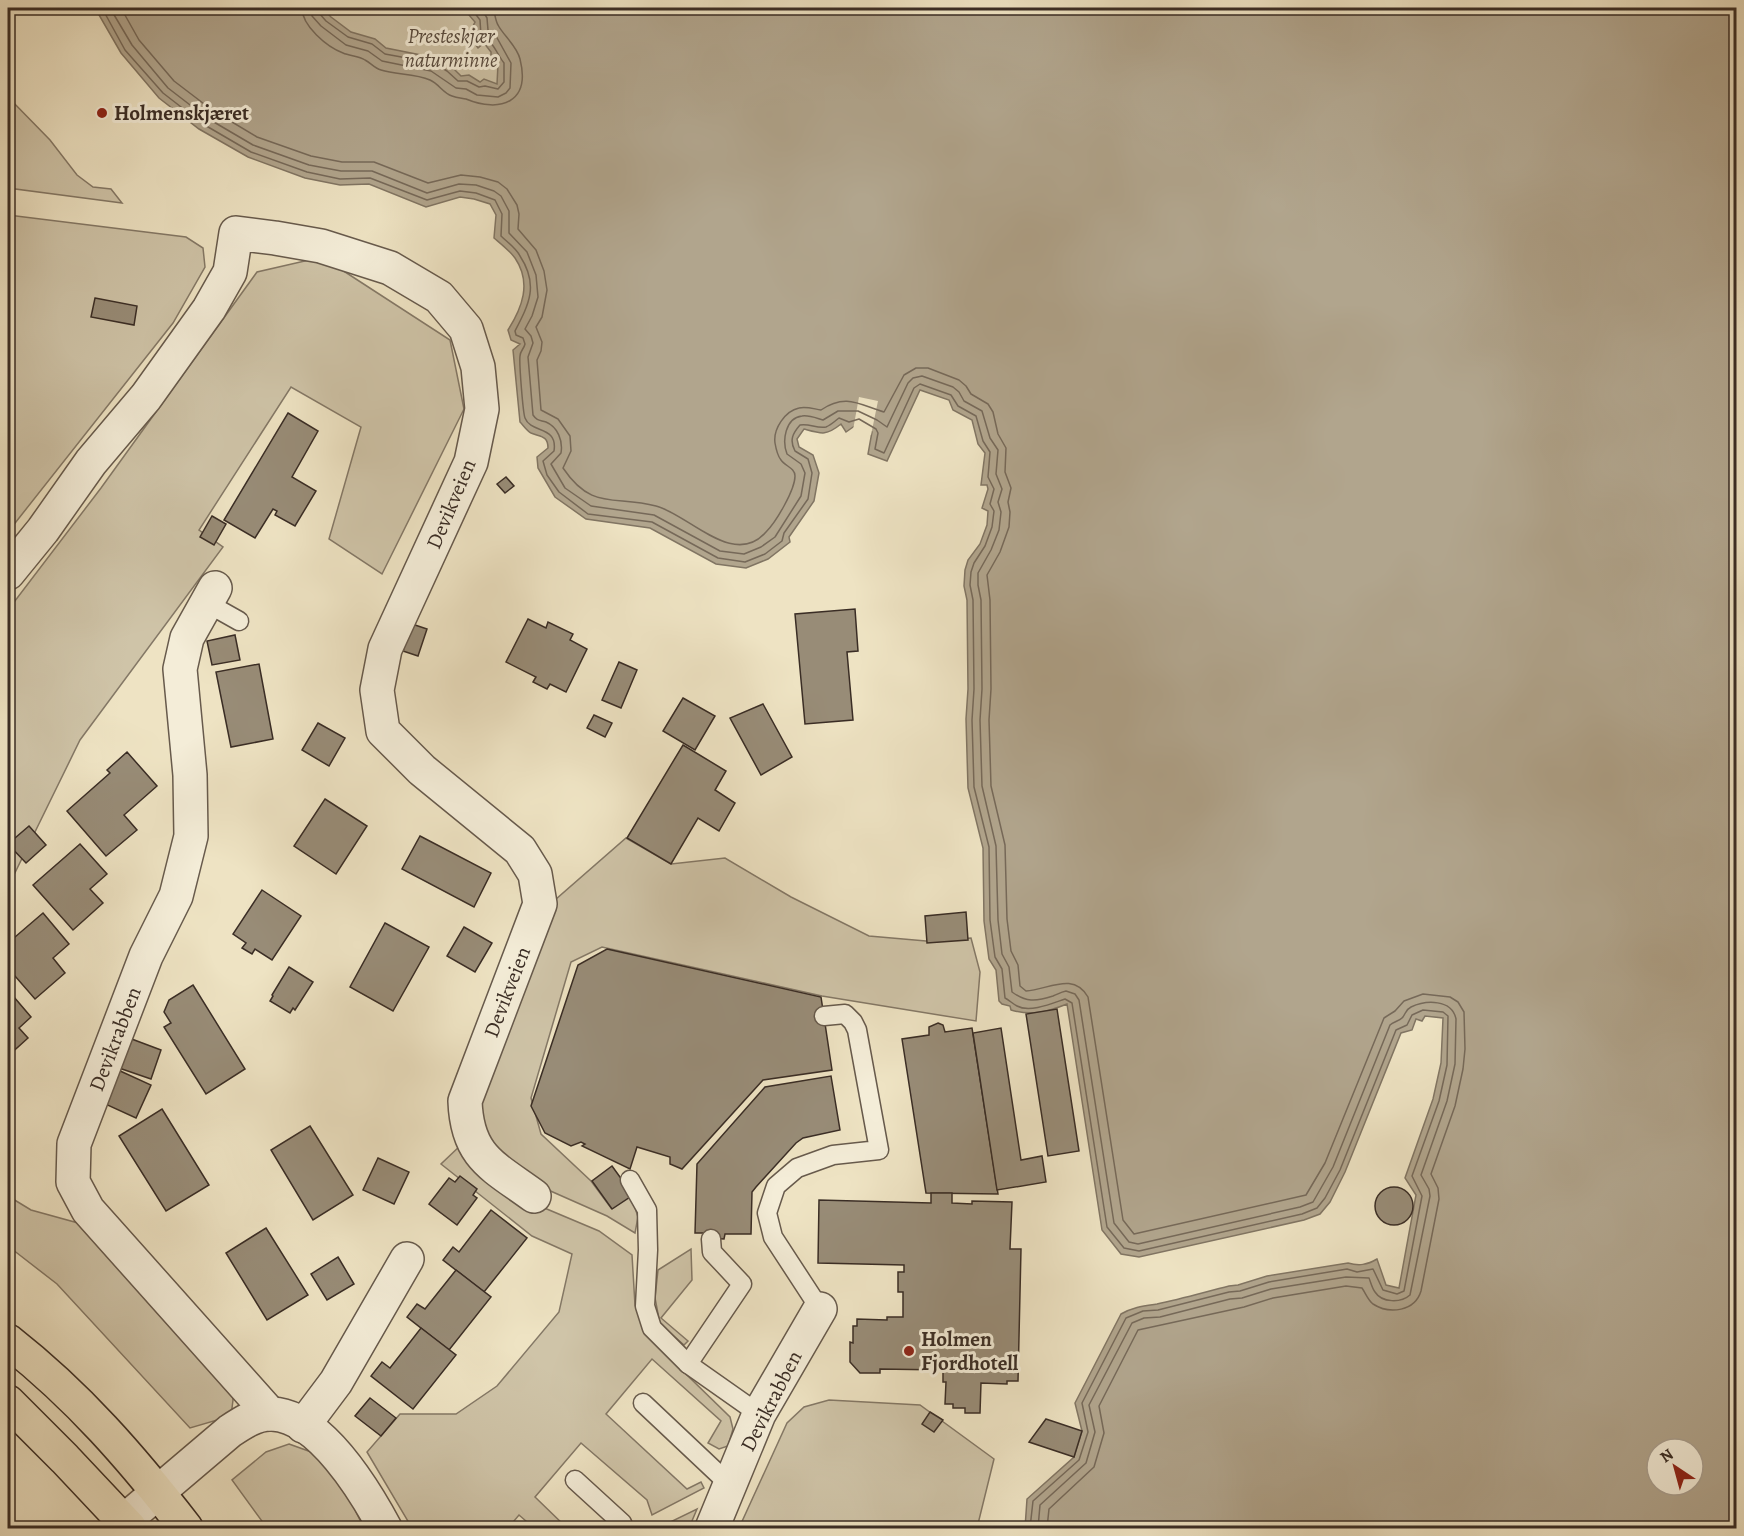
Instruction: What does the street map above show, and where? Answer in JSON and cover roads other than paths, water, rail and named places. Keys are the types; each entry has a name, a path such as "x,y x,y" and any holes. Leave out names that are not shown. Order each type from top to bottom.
{"main road":[{"path":"8,1341 61,1386 109,1433 186,1528"},
{"path":"8,1402 127,1525"}],"street":[{"name":"Devikveien","path":"8,573 43,530 91,462 146,397 209,309 230,272 236,233 321,246 390,268 439,297 466,329 478,367 482,409 471,462 386,649 377,690 383,731 422,770 520,850 535,874 540,904 465,1101 466,1118 472,1140 484,1160 534,1196"},
{"name":"Devikrabben","path":"211,596 187,638 180,669 190,775 191,836 176,896 146,956 74,1143 74,1182 88,1210 270,1414"},
{"path":"303,1426 336,1382 408,1260"},
{"name":"Devikrabben","path":"712,1528 759,1414 820,1309"},
{"path":"127,1525 158,1492 230,1431 247,1420 270,1414 288,1417 328,1445 349,1469 385,1528"}],"lane":[{"name":"Devikrabben","path":"211,596 239,621"},
{"path":"820,1309 773,1237 767,1213 776,1186 797,1168 832,1155 879,1150 857,1030 853,1022 844,1014 824,1016"},
{"path":"630,1180 646,1210 648,1250 645,1306 652,1328 688,1364 759,1414"},
{"path":"688,1364 742,1284 712,1252 711,1239"},
{"path":"643,1403 730,1485"},
{"path":"575,1480 622,1523 624,1528"}],"water":[{"path":"95,8 322,8 351,32 375,39 386,48 436,58 451,66 461,76 469,75 480,82 484,79 497,84 498,64 491,59 491,52 484,43 478,48 471,39 475,33 473,26 475,22 463,8 1736,8 1736,1528 1025,1528 1027,1499 1074,1457 1082,1431 1075,1403 1121,1314 1138,1307 1238,1285 1267,1276 1348,1263 1370,1263 1377,1259 1386,1285 1399,1288 1416,1195 1405,1178 1433,1099 1441,1063 1443,1018 1425,1016 1422,1021 1416,1019 1412,1030 1401,1033 1345,1172 1330,1202 1320,1214 1304,1220 1139,1257 1121,1254 1102,1230 1067,1004 1039,1012 1026,1013 1011,1010 1010,1006 999,1001 996,970 989,959 984,921 983,848 968,788 965,570 968,560 980,544 987,525 988,511 982,508 988,489 987,485 981,485 985,453 978,444 972,420 953,410 949,400 920,390 887,461 868,454 872,432 856,425 846,432 841,424 824,433 804,429 797,439 799,447 813,455 819,473 814,501 789,537 790,542 768,559 746,568 716,564 650,528 586,519 555,497 538,468 537,457 548,448 547,441 530,432 520,422 513,350 520,344 511,340 508,330 521,304 523,277 515,258 494,238 496,215 490,204 460,197 426,207 369,184 340,185 305,178 248,157 199,129 159,98 121,53"}],"place":[{"name":"Holmenskjæret","path":"102,113"},
{"name":"Holmen Fjordhotell","path":"909,1351"}],"park label":[{"name":"Presteskjær naturminne","path":"451,48"}]}
